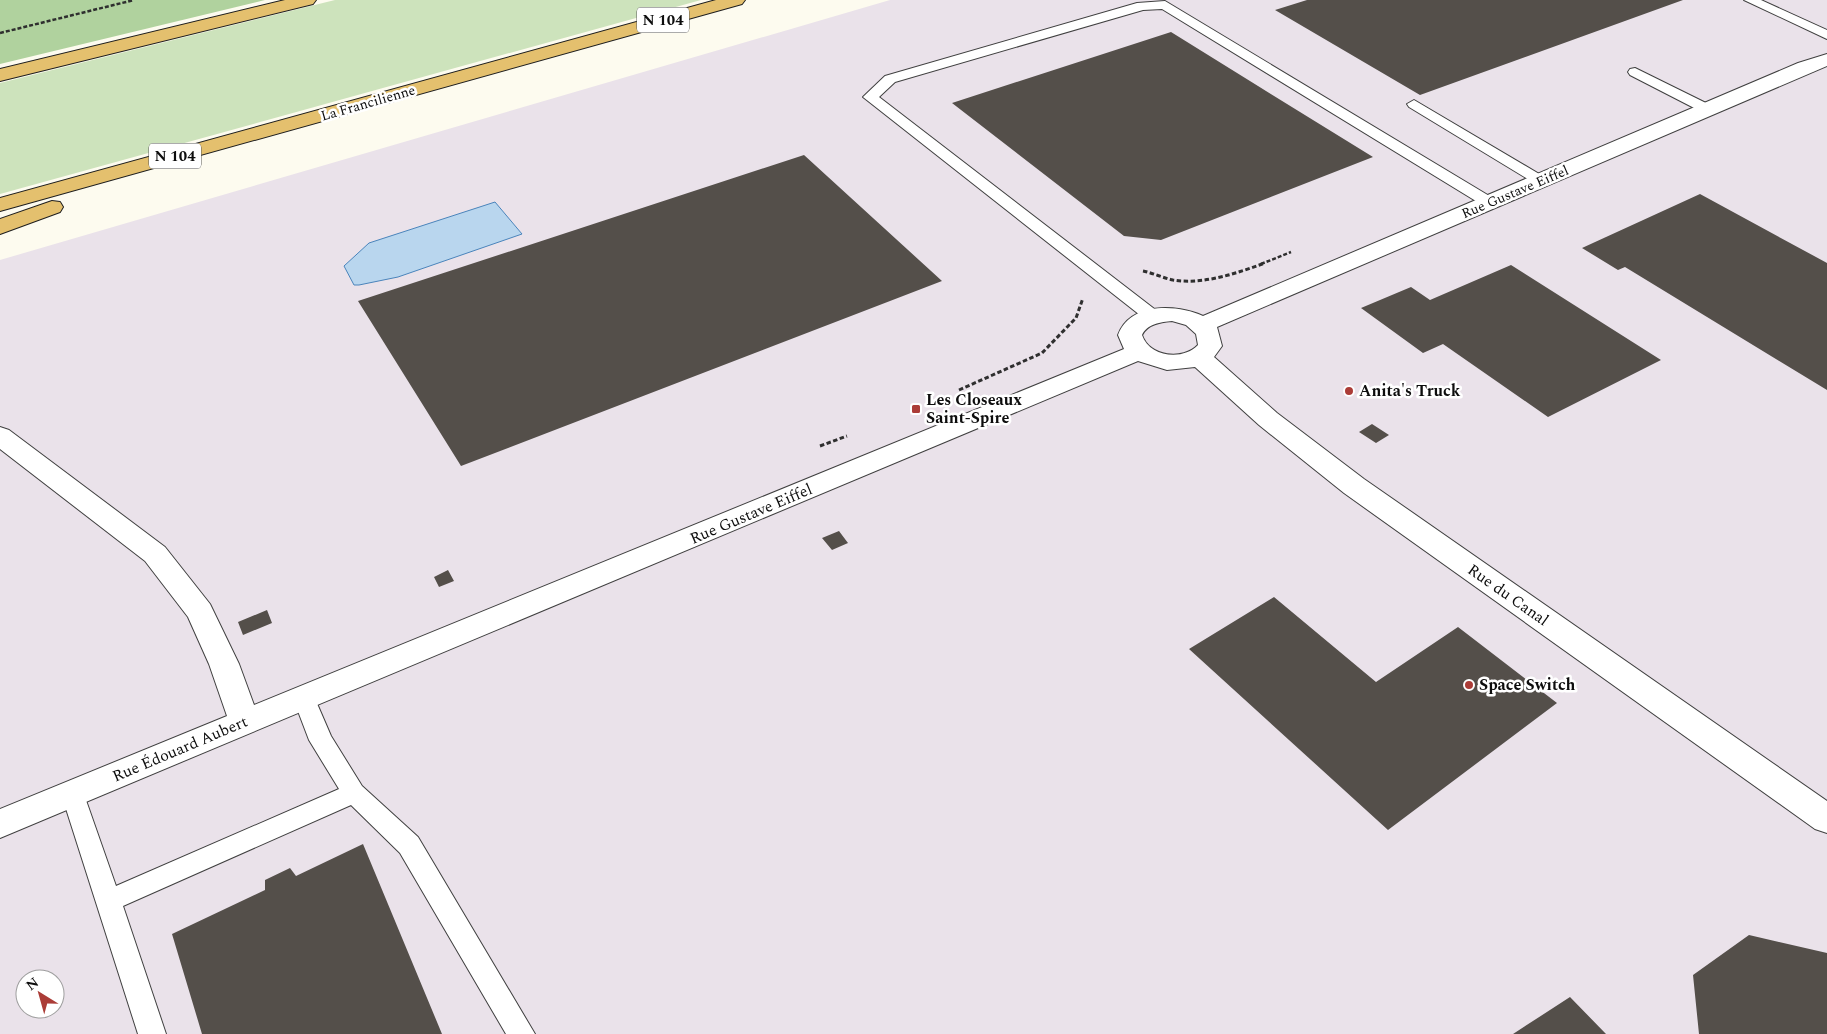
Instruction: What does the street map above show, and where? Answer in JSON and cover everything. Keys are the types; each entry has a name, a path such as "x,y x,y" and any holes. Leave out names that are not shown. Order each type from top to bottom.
{"highway":[{"path":"0,75 307,0"},
{"name":"La Francilienne","path":"0,205 736,0"},
{"path":"0,227 78,198 418,104 442,82"}],"street":[{"name":"Rue Gustave Eiffel","path":"1202,325 1827,60"},
{"path":"1173,314 1194,320 1202,325 1210,338 1210,346 1199,357 1175,362 1162,361 1140,351 1131,337 1132,330 1142,319 1151,315 1173,314"},
{"name":"Rue Gustave Eiffel","path":"361,676 1140,351"},
{"name":"Rue du Canal","path":"1199,357 1268,419 1354,486 1827,819"},
{"path":"0,436 155,554 200,612 224,664 245,722"},
{"name":"Rue Édouard Aubert","path":"0,824 361,676"}],"lane":[{"path":"1750,0 1827,34"},
{"path":"1151,315 870,97 890,79 1142,6 1165,5 1490,203"},
{"path":"1635,72 1707,110"},
{"path":"1414,104 1541,181"},
{"path":"304,698 321,740 354,793 409,845 521,1034"},
{"path":"108,901 354,793"},
{"path":"73,794 152,1034"}],"path":[{"path":"0,33 134,0"},
{"path":"950,394 1042,353 1076,318 1084,295 1144,271"}],"shaded area":[{"path":"890,0 1827,0 1827,1034 0,1034 0,260"}],"green space":[{"path":"0,0 265,0 0,64"},
{"path":"335,0 701,0 0,194 0,83"}],"water":[{"path":"495,202 522,234 398,277 359,285 354,285 344,266 369,243"}],"building":[{"path":"1307,0 1683,0 1420,95 1275,10"},
{"path":"1171,32 1373,157 1161,240 1124,236 952,103"},
{"path":"804,155 942,281 461,466 358,301"},
{"path":"1700,194 1827,263 1827,390 1625,267 1618,270 1582,248"},
{"path":"1511,265 1661,360 1548,417 1443,344 1423,353 1361,308 1411,287 1430,300"},
{"path":"1372,424 1389,435 1376,443 1359,432"},
{"path":"839,531 848,543 832,550 822,538"},
{"path":"448,570 454,581 439,587 434,577"},
{"path":"1274,597 1376,682 1458,627 1557,703 1388,830 1189,649"},
{"path":"267,610 272,623 243,635 238,622"},
{"path":"363,844 442,1034 202,1034 172,934 265,890 265,880 290,868 296,876"},
{"path":"1749,935 1827,953 1827,1034 1699,1034 1693,975"},
{"path":"1570,997 1606,1034 1513,1034"}],"place":[{"name":"Anita's Truck","path":"1349,391"},
{"name":"Les Closeaux Saint-Spire","path":"916,409"},
{"name":"Space Switch","path":"1469,685"}]}
